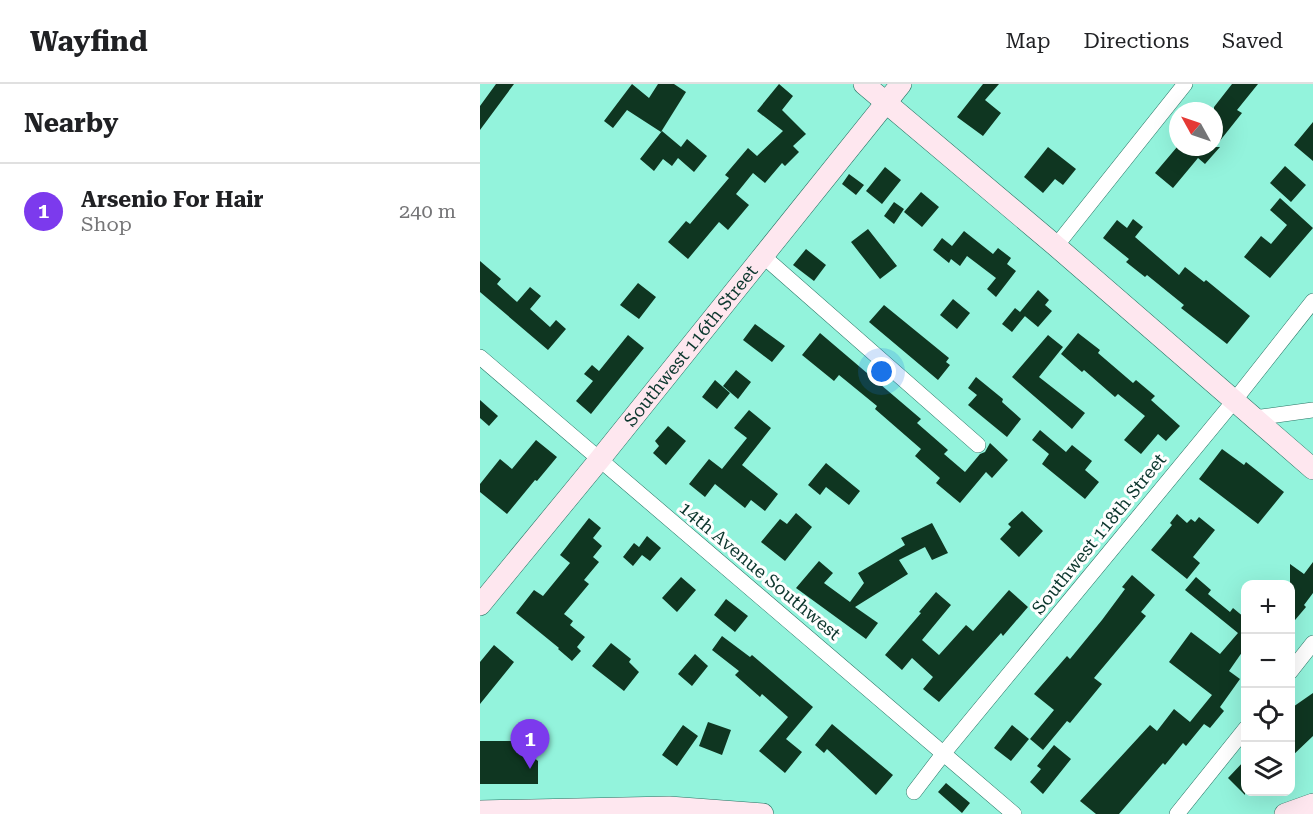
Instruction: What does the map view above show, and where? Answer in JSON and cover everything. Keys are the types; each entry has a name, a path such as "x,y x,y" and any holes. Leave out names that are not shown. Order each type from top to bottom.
{"street":[{"path":"864,84 1056,246 1313,469"},
{"name":"Southwest 116th Street","path":"480,605 901,84"},
{"path":"1056,246 1185,84"},
{"path":"763,256 978,445"},
{"name":"Southwest 118th Street","path":"915,792 943,754 1234,401 1313,301"},
{"name":"14th Avenue Southwest","path":"480,357 1014,814"},
{"path":"1254,418 1313,410"},
{"path":"1295,666 1313,644"},
{"path":"1177,814 1241,733"},
{"path":"1285,814 1313,804"},
{"path":"480,811 669,807 763,814"}],"building":[{"path":"496,84 514,84 480,130 480,106"},
{"path":"632,84 649,98 658,84 674,84 686,92 661,132 627,110 613,128 604,121"},
{"path":"779,84 793,96 782,110 806,134 793,146 799,152 785,166 782,163 765,183 753,173 736,194 749,205 728,230 719,222 688,259 668,242 686,221 690,224 729,178 725,175 748,148 757,156 783,131 757,111"},
{"path":"983,84 999,84 985,100 1001,113 983,136 957,117"},
{"path":"1232,84 1258,84 1237,110 1242,113 1223,137 1223,102 1218,102"},
{"path":"1313,122 1313,161 1294,145"},
{"path":"662,131 681,147 687,139 707,156 694,172 678,158 672,166 663,159 654,171 640,159"},
{"path":"1048,147 1076,169 1063,185 1055,179 1043,193 1024,177"},
{"path":"1169,156 1212,156 1205,164 1198,158 1173,188 1155,173"},
{"path":"1285,166 1306,185 1291,202 1270,183"},
{"path":"885,167 901,180 882,204 866,191"},
{"path":"849,174 864,185 856,195 842,184"},
{"path":"921,192 939,207 922,227 904,212"},
{"path":"1280,198 1313,228 1270,278 1244,257 1261,236 1271,244 1287,225 1270,210"},
{"path":"894,202 904,209 894,224 884,216"},
{"path":"1133,219 1143,227 1135,237 1179,275 1185,267 1204,282 1206,280 1250,316 1227,344 1181,308 1184,305 1147,275 1145,277 1126,262 1129,259 1103,238 1117,220 1127,228"},
{"path":"868,229 897,266 880,279 851,242"},
{"path":"964,231 993,254 998,248 1011,258 1007,264 1016,271 996,297 987,289 996,278 967,256 960,266 951,259 949,263 933,250 942,238 952,246"},
{"path":"806,249 826,265 814,281 793,265"},
{"path":"480,261 501,279 497,284 517,302 530,287 541,296 530,309 550,327 556,320 566,329 548,350 480,292"},
{"path":"638,283 656,297 639,319 620,305"},
{"path":"1038,290 1049,300 1045,305 1052,311 1038,327 1020,312"},
{"path":"953,299 970,313 957,329 940,315"},
{"path":"884,305 949,358 946,362 950,365 938,380 869,322"},
{"path":"1015,308 1025,316 1012,332 1002,324"},
{"path":"755,324 785,346 772,362 743,340"},
{"path":"820,333 921,419 917,423 948,450 944,454 965,472 980,454 985,452 990,443 1008,460 992,478 986,472 960,503 936,483 940,478 915,456 921,449 875,409 877,406 839,375 834,381 802,355"},
{"path":"1078,333 1100,350 1098,353 1133,383 1136,380 1155,396 1151,400 1180,426 1166,441 1158,434 1141,454 1124,440 1145,416 1118,394 1115,397 1084,370 1082,372 1061,354"},
{"path":"628,335 644,348 591,414 576,401 593,381 584,374 592,365 599,371"},
{"path":"1048,335 1063,347 1039,377 1085,413 1072,429 1012,377"},
{"path":"736,370 751,382 738,399 723,386"},
{"path":"976,377 1003,399 1002,402 1021,419 1007,437 968,405 977,395 968,388"},
{"path":"715,380 730,393 717,409 702,397"},
{"path":"480,400 498,416 489,426 480,418"},
{"path":"749,410 771,428 742,465 778,494 765,511 751,500 745,508 715,484 705,497 689,484 709,459 722,469 747,438 734,428"},
{"path":"668,426 686,441 666,465 653,453 659,446 655,441"},
{"path":"1040,430 1066,452 1072,445 1092,461 1085,470 1099,482 1085,499 1042,464 1049,454 1032,440"},
{"path":"536,440 557,457 507,514 480,492 480,484 500,459 512,469"},
{"path":"1222,449 1244,465 1246,462 1284,492 1258,524 1199,479"},
{"path":"826,463 860,491 849,505 826,487 820,495 808,485"},
{"path":"1022,511 1043,531 1019,557 1000,539 1011,527 1008,524"},
{"path":"796,513 812,527 785,561 761,542 780,519 787,524"},
{"path":"1177,514 1187,523 1191,519 1195,522 1199,517 1215,530 1193,557 1200,563 1187,579 1151,550 1172,525 1170,523"},
{"path":"589,518 601,528 593,538 602,546 593,557 599,562 584,580 589,584 564,614 573,621 570,625 585,637 577,647 581,651 572,661 516,613 534,590 543,596 570,563 560,555"},
{"path":"932,523 948,553 932,560 925,547 899,560 908,574 855,607 878,623 866,639 796,588 819,561 833,573 824,583 850,602 864,583 858,573 905,545 901,538"},
{"path":"647,536 661,548 650,561 642,555 633,566 623,557 634,543 639,547"},
{"path":"1313,562 1313,593 1304,605 1306,607 1295,620 1295,580 1290,580 1290,564 1304,574"},
{"path":"1132,575 1155,595 1141,612 1146,616 1094,678 1102,684 1070,723 1067,721 1043,750 1030,739 1054,710 1034,694 1067,656 1070,659 1125,589 1122,587"},
{"path":"681,577 696,590 677,612 662,598"},
{"path":"1196,577 1211,590 1208,594 1230,612 1233,608 1241,615 1241,654 1229,671 1240,679 1220,707 1224,711 1210,728 1204,724 1186,746 1183,743 1119,814 1096,814 1080,801 1150,725 1157,731 1174,709 1190,722 1212,695 1169,662 1191,632 1220,654 1238,633 1185,590"},
{"path":"1009,590 1028,607 1003,636 1001,633 939,702 923,689 933,677 912,658 902,670 885,655 936,592 951,605 922,640 939,655 966,625 973,631"},
{"path":"726,599 748,616 735,632 714,615"},
{"path":"722,636 750,657 752,655 813,707 786,739 802,752 785,773 759,751 788,717 762,694 760,697 735,675 739,671 712,650"},
{"path":"611,643 631,659 629,662 639,672 624,691 592,666"},
{"path":"494,645 514,662 480,704 480,662"},
{"path":"695,654 708,666 692,686 678,674"},
{"path":"1313,693 1313,736 1295,753 1295,742 1295,706"},
{"path":"708,722 731,730 722,755 699,746"},
{"path":"832,724 893,775 876,795 827,749 824,753 815,745"},
{"path":"683,725 698,736 677,766 662,755"},
{"path":"1012,725 1029,739 1011,761 994,748"},
{"path":"480,741 513,741 538,761 538,784 480,784"},
{"path":"1054,745 1071,759 1043,794 1030,782 1041,769 1037,766"},
{"path":"1241,764 1241,791 1228,778"},
{"path":"946,783 970,803 962,813 938,792"}],"place":[{"name":"Arsenio For Hair","path":"530,769"}]}
